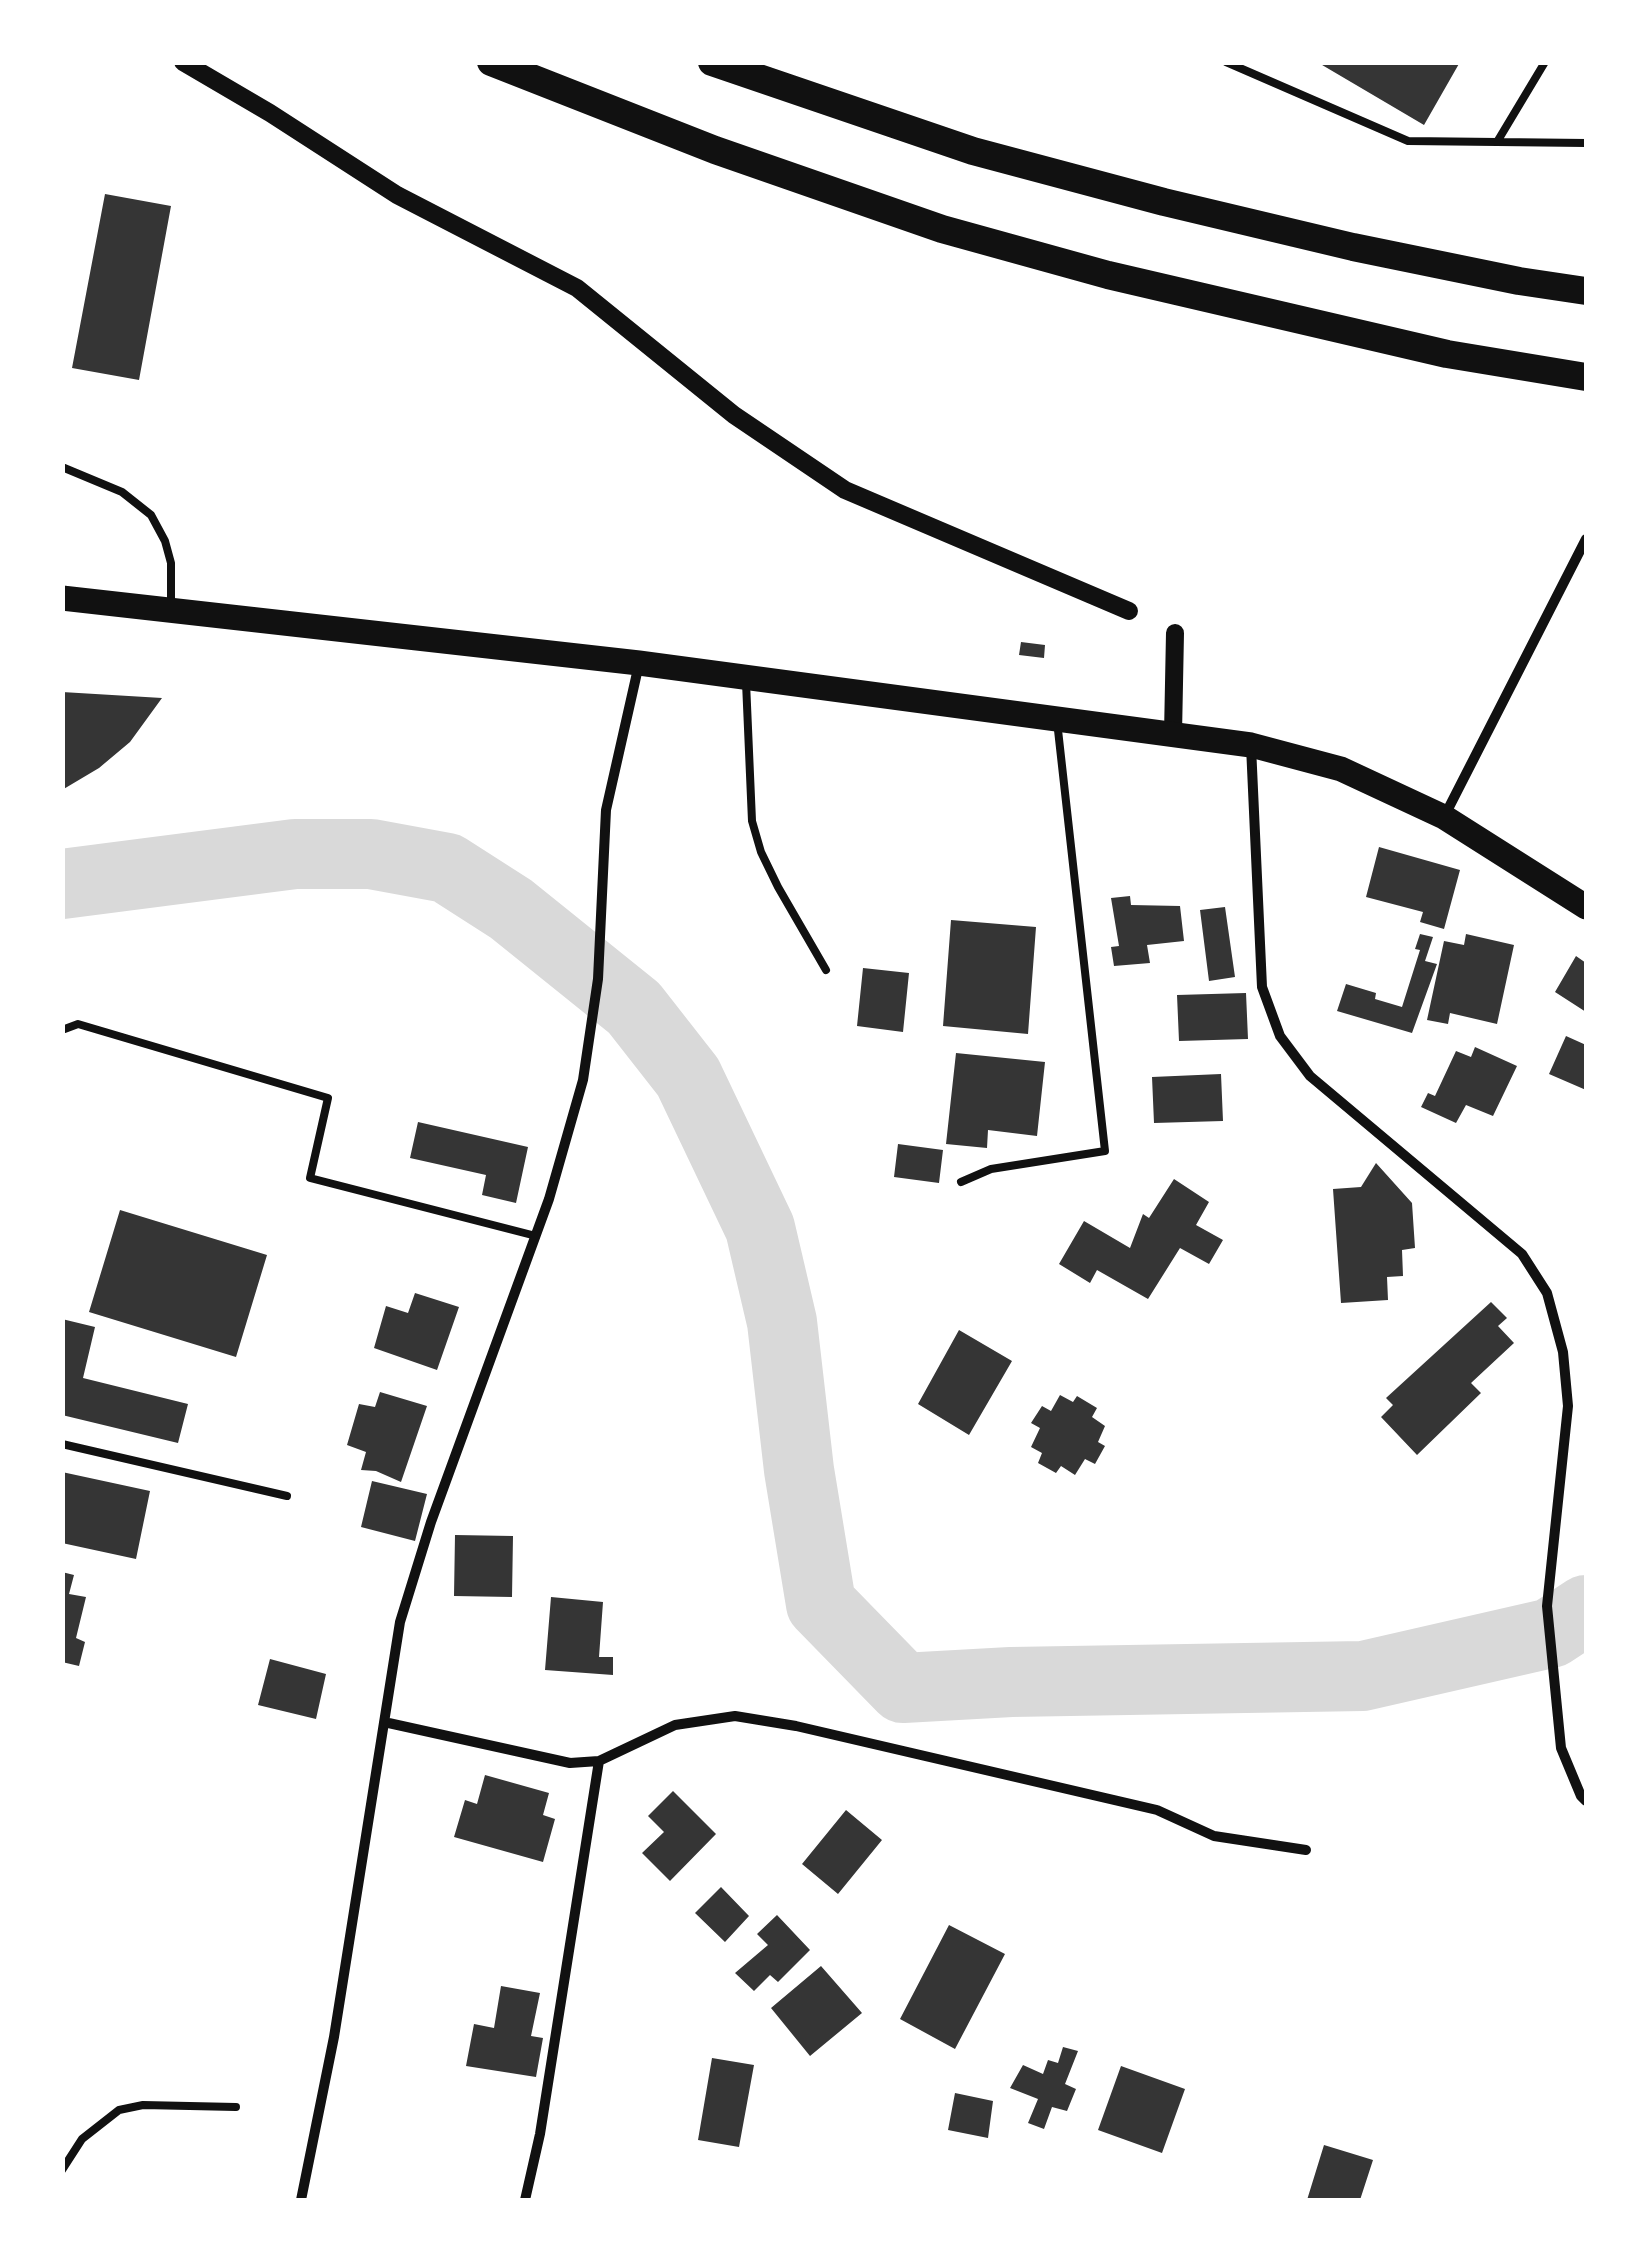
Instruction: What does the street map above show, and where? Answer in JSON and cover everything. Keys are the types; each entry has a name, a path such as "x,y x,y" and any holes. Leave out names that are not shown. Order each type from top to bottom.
{"highway":[{"path":"491,62 714,150 942,229 1108,275 1428,349 1586,376"},
{"path":"712,62 973,151 1145,197 1354,247 1518,281 1586,290"}],"main road":[{"path":"62,598 745,676 1250,745 1341,769 1444,817 1586,907"}],"street":[{"path":"184,62 397,195 577,288 734,415 844,490 1129,611"},
{"path":"1444,817 1586,539"},
{"path":"1173,734 1175,633"},
{"path":"300,2200 334,2037 400,1622 431,1522 536,1236 582,1080 598,979 606,810 639,663"},
{"path":"1250,745 1262,987 1280,1036 1310,1076 1522,1254 1547,1293 1563,1352 1568,1406 1547,1606 1560,1748 1586,1800"},
{"path":"384,1722 570,1763 599,1761 675,1725 734,1716 796,1726 1157,1810 1214,1836 1306,1850"},
{"path":"525,2200 540,2134 599,1761"}],"lane":[{"path":"1226,62 1408,141 1586,143"},
{"path":"1497,142 1544,62"},
{"path":"62,467 122,492 151,515 171,563 171,609"},
{"path":"745,676 752,821 778,888 826,970"},
{"path":"962,1182 991,1169 1105,1151 1057,719"},
{"path":"62,1030 78,1024 328,1098 310,1178 536,1236"},
{"path":"62,1444 287,1496"},
{"path":"62,2170 82,2139 120,2110 143,2105 236,2107"}],"building":[{"path":"1317,62 1460,62 1424,125"},
{"path":"105,194 171,206 139,380 72,368"},
{"path":"1021,642 1045,645 1044,658 1019,655"},
{"path":"62,692 162,698 130,742 99,768 62,790"},
{"path":"1379,847 1460,870 1444,929 1420,922 1423,912 1366,897"},
{"path":"1130,896 1131,905 1180,906 1184,941 1147,945 1150,963 1114,966 1111,947 1119,946 1111,898"},
{"path":"1225,907 1235,977 1209,981 1200,910"},
{"path":"951,920 1036,927 1028,1034 943,1026"},
{"path":"1420,934 1433,937 1425,961 1437,964 1412,1033 1337,1011 1346,984 1376,993 1375,999 1402,1007 1420,950 1415,949"},
{"path":"1466,934 1514,945 1497,1024 1450,1013 1448,1024 1427,1020 1444,941 1464,945"},
{"path":"1576,956 1586,963 1586,1012 1555,992"},
{"path":"863,968 909,973 903,1032 857,1026"},
{"path":"1246,993 1248,1039 1179,1041 1177,995"},
{"path":"1566,1036 1586,1045 1586,1090 1549,1074"},
{"path":"1475,1047 1517,1066 1493,1116 1466,1105 1456,1123 1421,1107 1428,1093 1435,1096 1456,1051 1471,1057"},
{"path":"956,1053 1045,1062 1037,1136 988,1130 987,1148 946,1144"},
{"path":"1221,1074 1223,1121 1154,1123 1152,1077"},
{"path":"418,1122 528,1147 516,1203 482,1195 486,1175 410,1158"},
{"path":"898,1144 943,1150 939,1183 894,1177"},
{"path":"1376,1163 1412,1203 1415,1248 1402,1250 1403,1276 1387,1277 1388,1300 1341,1303 1333,1189 1361,1187"},
{"path":"1174,1179 1209,1202 1196,1225 1223,1240 1209,1264 1180,1248 1148,1299 1097,1270 1090,1283 1059,1264 1084,1221 1130,1248 1143,1214 1149,1218"},
{"path":"120,1210 267,1255 236,1357 89,1312"},
{"path":"415,1293 459,1307 437,1370 374,1348 386,1306 408,1313"},
{"path":"1491,1302 1507,1318 1498,1326 1514,1343 1471,1383 1481,1393 1417,1455 1381,1417 1393,1405 1386,1398"},
{"path":"62,1319 95,1327 83,1378 188,1404 178,1443 62,1415"},
{"path":"959,1330 1012,1361 969,1435 918,1404"},
{"path":"380,1392 427,1406 401,1482 376,1471 361,1470 366,1452 347,1445 359,1404 375,1407"},
{"path":"1060,1395 1073,1402 1077,1396 1097,1408 1092,1417 1105,1426 1098,1442 1105,1446 1095,1464 1085,1459 1075,1475 1061,1466 1056,1473 1038,1463 1042,1453 1031,1447 1040,1428 1031,1423 1042,1406 1051,1411"},
{"path":"62,1472 150,1491 136,1559 62,1543"},
{"path":"372,1481 427,1494 415,1541 361,1527"},
{"path":"455,1535 513,1536 512,1597 454,1596"},
{"path":"62,1572 74,1575 69,1594 86,1597 76,1638 85,1642 79,1666 62,1662"},
{"path":"551,1597 603,1602 599,1657 613,1657 613,1675 545,1670"},
{"path":"270,1659 326,1674 316,1719 258,1705"},
{"path":"485,1775 549,1793 543,1815 555,1819 543,1862 454,1837 465,1800 477,1804"},
{"path":"673,1791 716,1834 670,1881 642,1853 664,1832 648,1816"},
{"path":"846,1810 882,1840 838,1894 802,1864"},
{"path":"721,1887 749,1916 725,1942 695,1913"},
{"path":"777,1915 810,1950 778,1982 770,1975 754,1991 735,1973 768,1945 757,1934"},
{"path":"949,1925 1005,1954 955,2049 900,2019"},
{"path":"821,1966 862,2013 810,2056 771,2008"},
{"path":"501,1986 540,1993 531,2036 543,2038 536,2077 466,2066 474,2024 494,2028"},
{"path":"1063,2047 1078,2051 1065,2084 1076,2089 1067,2111 1052,2107 1044,2129 1028,2123 1038,2099 1010,2088 1023,2065 1043,2074 1048,2060 1058,2063"},
{"path":"712,2058 754,2065 739,2147 698,2140"},
{"path":"1121,2066 1185,2089 1162,2153 1098,2130"},
{"path":"955,2093 993,2101 988,2138 948,2130"},
{"path":"1324,2145 1373,2160 1360,2200 1307,2200"}],"waterway":[{"path":"62,884 295,854 371,854 447,868 511,909 634,1008 688,1077 760,1228 782,1322 799,1470 821,1604 903,1688 1011,1682 1363,1676 1551,1633 1586,1610"}]}
